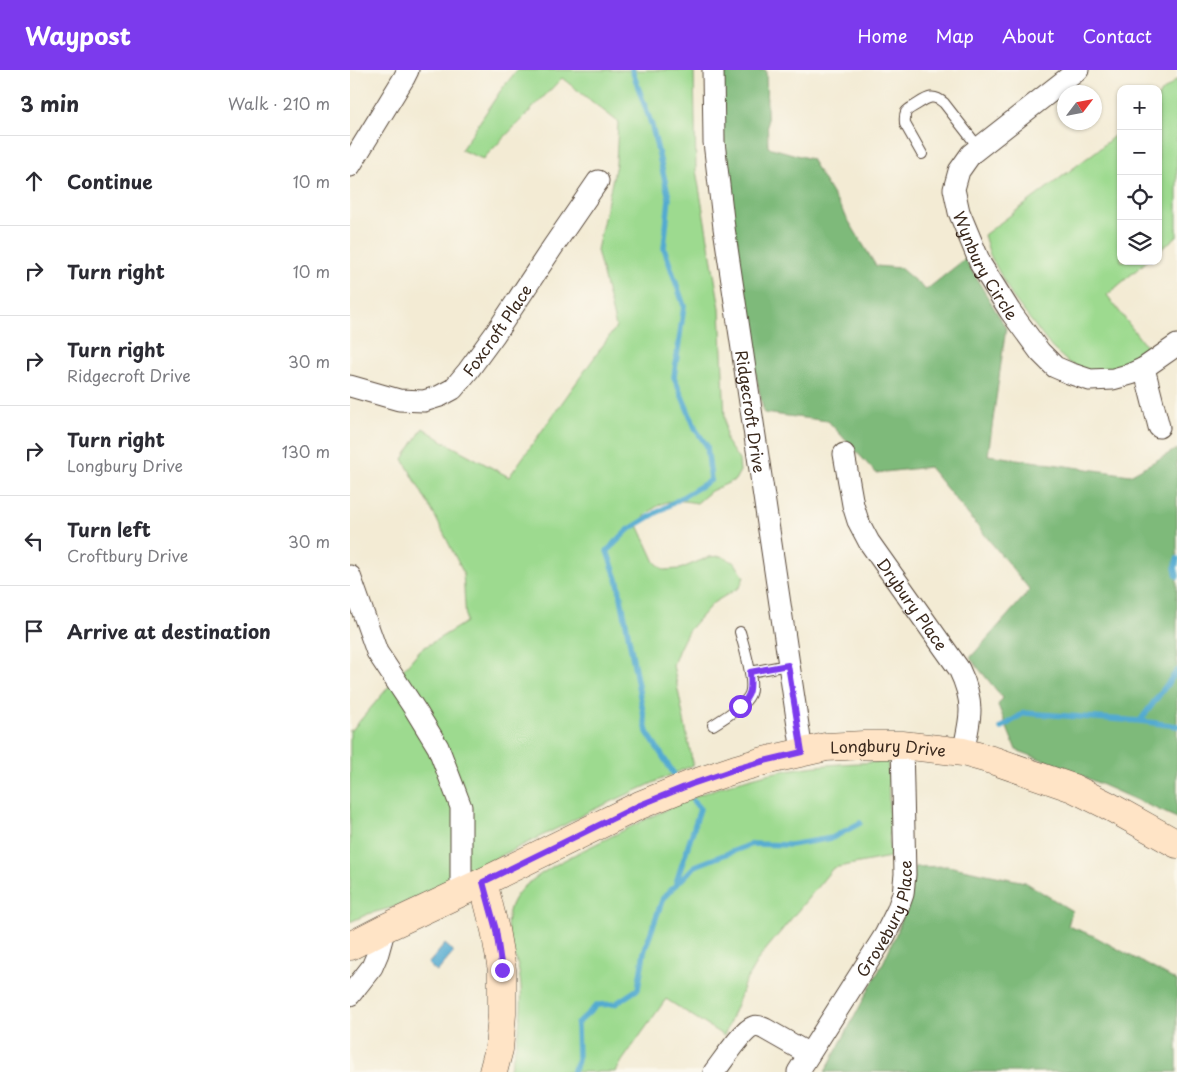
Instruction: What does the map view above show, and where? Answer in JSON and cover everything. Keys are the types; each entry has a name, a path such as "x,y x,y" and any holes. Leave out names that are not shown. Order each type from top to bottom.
{"street":[{"path":"350,166 408,70"},
{"name":"Ridgecroft Drive","path":"713,70 714,142 724,228 802,752"},
{"name":"Wynbury Circle","path":"1078,70 970,154 959,171 954,188 959,212 981,265 1010,311 1040,352 1056,367 1090,380 1113,379 1132,374 1144,368 1177,344"},
{"name":"Foxcroft Place","path":"350,386 399,400 424,401 453,389 495,334 598,181"},
{"path":"1144,368 1159,427"},
{"name":"Drybury Place","path":"844,454 853,505 858,521 869,542 958,669 966,684 970,699 970,720 963,752"},
{"path":"350,576 377,652 438,747 461,807 472,887 496,930 502,970 502,1014 499,1049 493,1072"},
{"name":"Longbury Drive","path":"350,946 640,805 736,769 826,747 902,745 963,752 1073,788 1177,844"},
{"name":"Grovebury Place","path":"798,1072 885,935 903,894 905,874 902,745"},
{"path":"350,995 372,966 385,928"},
{"path":"714,1072 744,1033 751,1027 758,1026 809,1054"}],"lane":[{"path":"922,154 904,119 907,111 926,98 934,97 940,98 979,148"},
{"path":"713,725 740,706 750,694 750,672 740,632"},
{"path":"750,672 788,665"}],"green space":[{"path":"517,70 694,70 696,170 720,308 726,441 739,460 740,471 735,480 711,491 697,503 679,501 663,503 648,513 638,525 655,562 664,570 680,569 709,557 721,556 735,563 744,577 740,587 713,603 688,631 673,665 693,765 586,813 398,906 368,914 350,922 350,730 352,730 420,650 466,622 463,572 403,459 423,428 446,443 509,477 616,327 597,250 616,164 618,122 562,78 483,159 461,150 501,90"},
{"path":"722,70 766,70 768,147 811,159 876,266 900,268 926,290 965,259 1006,328 988,455 1130,475 1177,449 1177,818 1062,767 1016,750 998,705 1003,698 970,658 1030,590 929,467 876,473 828,421 764,413 753,362 731,218 720,96"},
{"path":"1177,79 1177,236 1162,249 1162,130 1162,92"},
{"path":"1117,133 1117,265 1142,265 1107,295 1150,352 1137,362 1117,370 1090,373 1069,363 1052,348 1012,296 990,255 984,235"},
{"path":"888,762 890,857 833,868 759,958 744,984 724,1036 666,999 616,1072 509,1072 519,1029 521,986 507,927 512,902 518,893 533,879 574,855 687,800 716,789 767,774 797,768"},
{"path":"948,866 1025,882 1072,911 1068,926 1092,935 1177,981 1177,1072 825,1072 884,961 899,927 914,867"}],"water":[{"path":"445,944 454,952 437,972 428,964"}],"waterway":[{"path":"632,70 652,126 669,198 664,248 684,306 674,377 696,430 707,446 711,480 628,530 607,551 618,582 647,732 674,774"},
{"path":"1177,559 1175,568 1177,576"},
{"path":"1140,721 1177,671"},
{"path":"1001,728 1024,713 1140,721 1177,726"},
{"path":"676,883 700,809 693,801"},
{"path":"573,1072 578,1060 577,1024 597,1005 615,1004 638,989 644,952 663,898 695,866 752,844 790,845 832,838 860,823"}],"route":[{"path":"502,970 496,930 483,882 640,805 736,769 802,752 788,665 750,672 750,694 740,706"}]}
